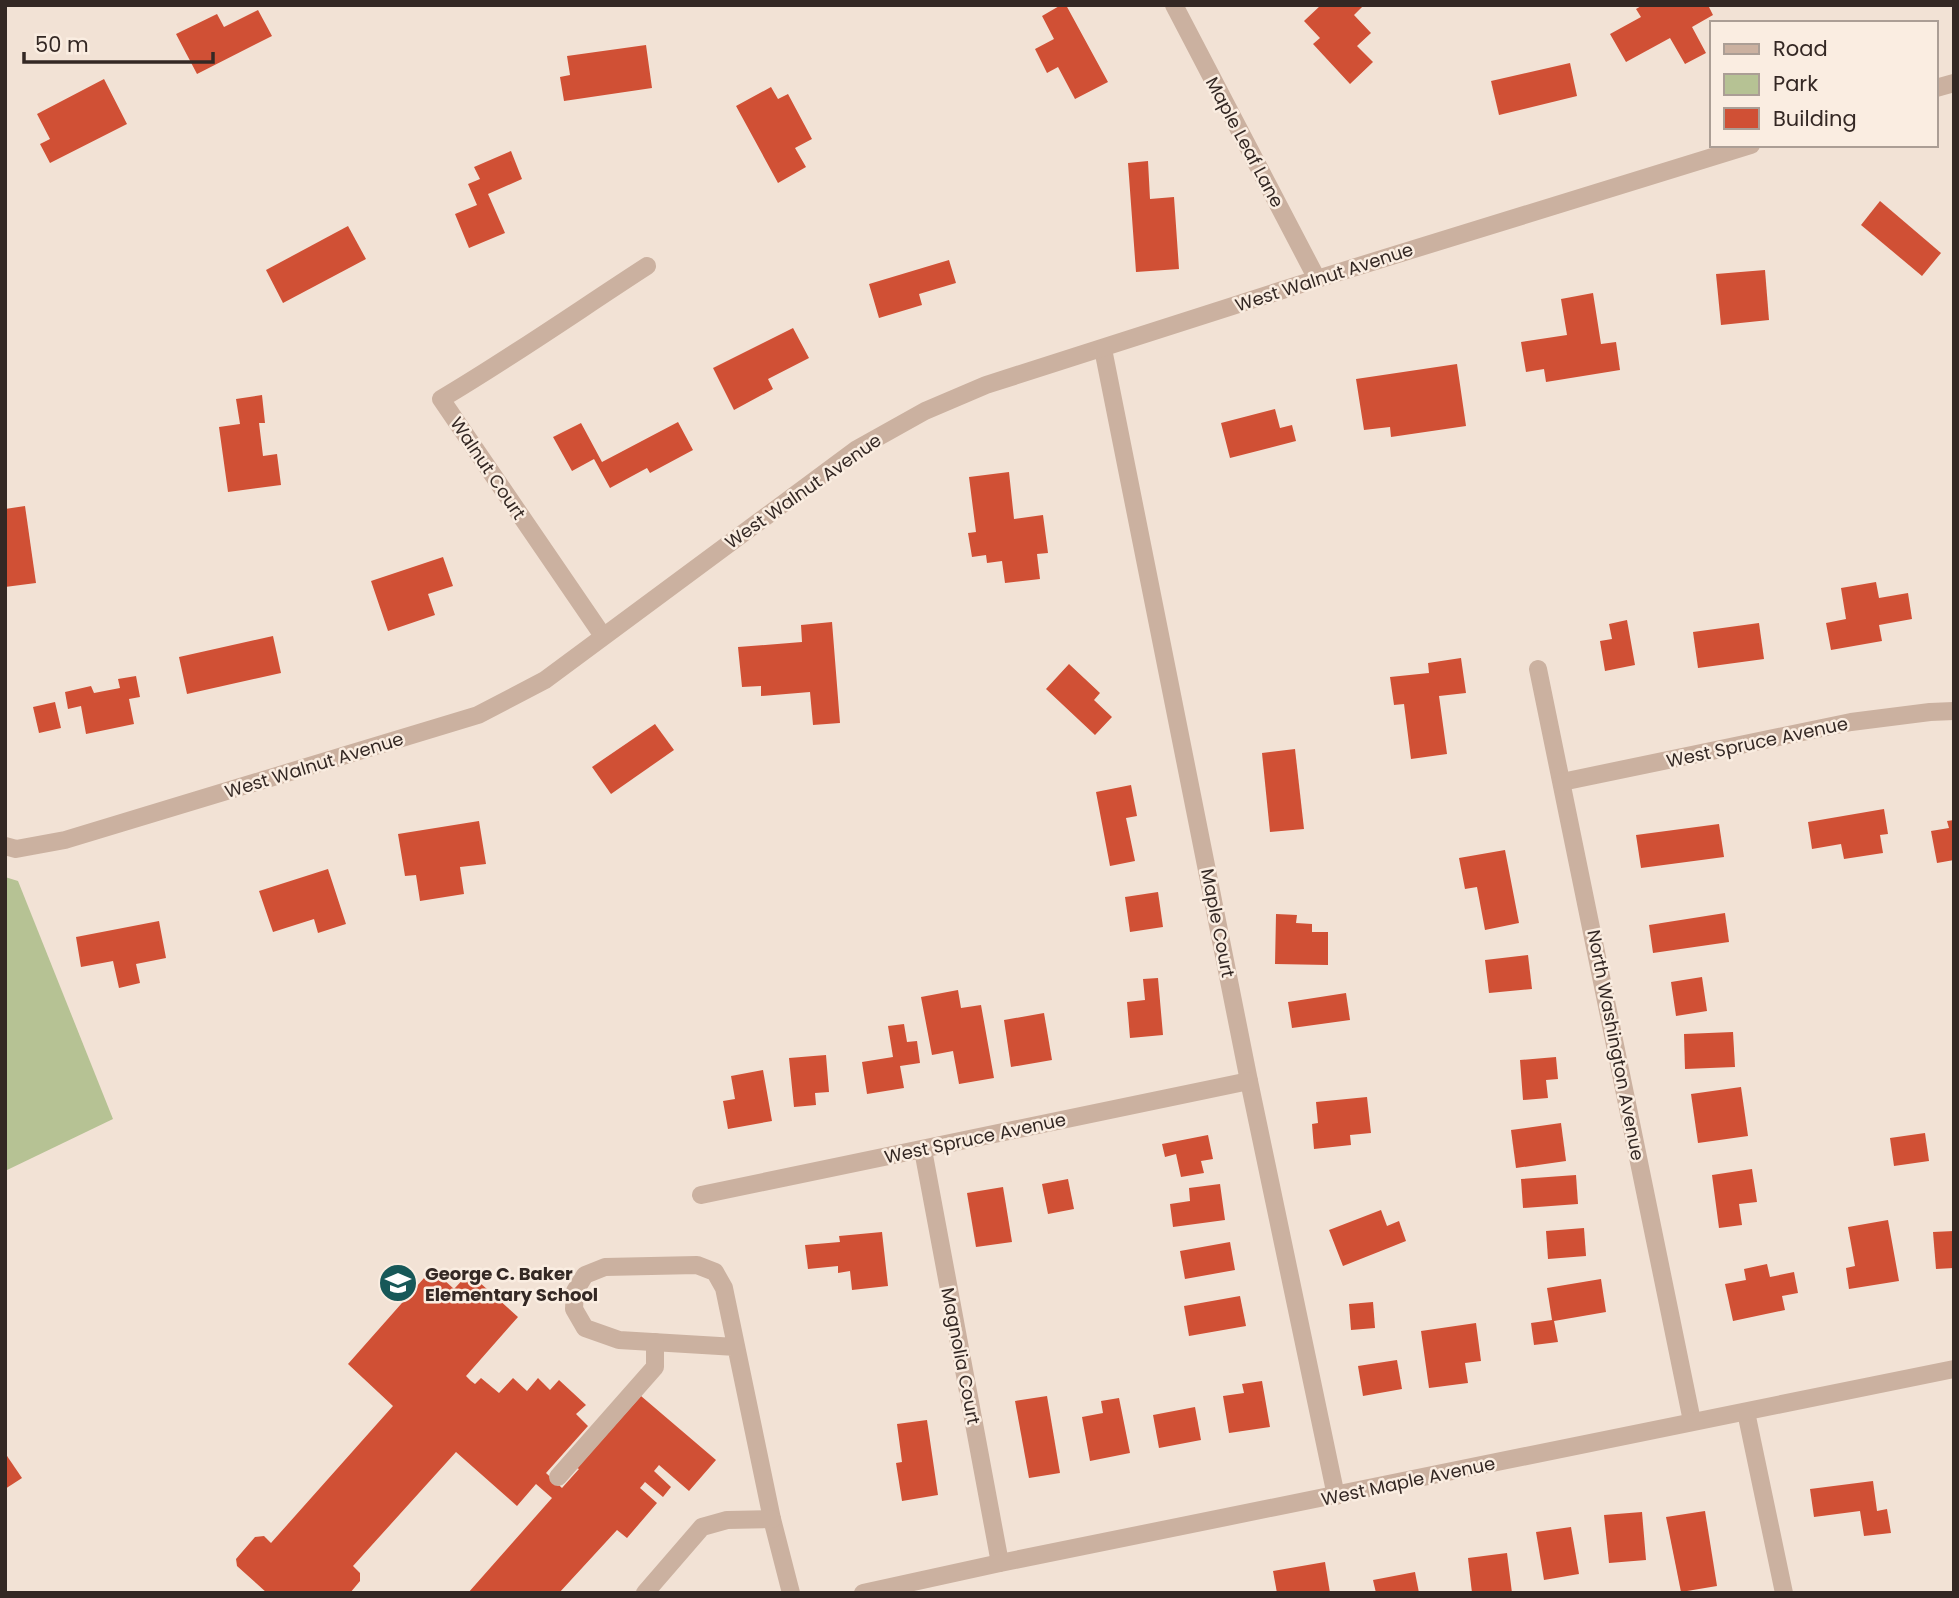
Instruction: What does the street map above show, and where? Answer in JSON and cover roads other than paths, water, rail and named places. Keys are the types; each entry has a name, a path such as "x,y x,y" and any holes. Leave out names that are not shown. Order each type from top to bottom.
{"street":[{"name":"Maple Leaf Lane","path":"1174,5 1317,279"},
{"name":"West Walnut Avenue","path":"5,846 16,849 65,840 478,715 545,680 856,449 925,411 986,385 1745,147"},
{"name":"Walnut Court","path":"603,636 441,399 648,266"},
{"name":"Maple Court","path":"1103,349 1336,1496"},
{"name":"North Washington Avenue","path":"1538,669 1692,1422"},
{"name":"West Spruce Avenue","path":"1562,782 1851,722 1954,711"},
{"name":"West Spruce Avenue","path":"701,1195 1250,1081"},
{"name":"Magnolia Court","path":"923,1150 1000,1563"},
{"path":"736,1347 619,1340 584,1328 574,1310 575,1291 585,1275 606,1267 697,1265 715,1272 724,1288 772,1519 791,1593"},
{"path":"558,1477 655,1367 655,1342"},
{"name":"West Maple Avenue","path":"863,1593 1954,1369"},
{"path":"1746,1412 1784,1593"},
{"path":"645,1593 702,1527 727,1520 772,1519"}],"place":[{"name":"George C. Baker Elementary School","path":"398,1283"}]}
